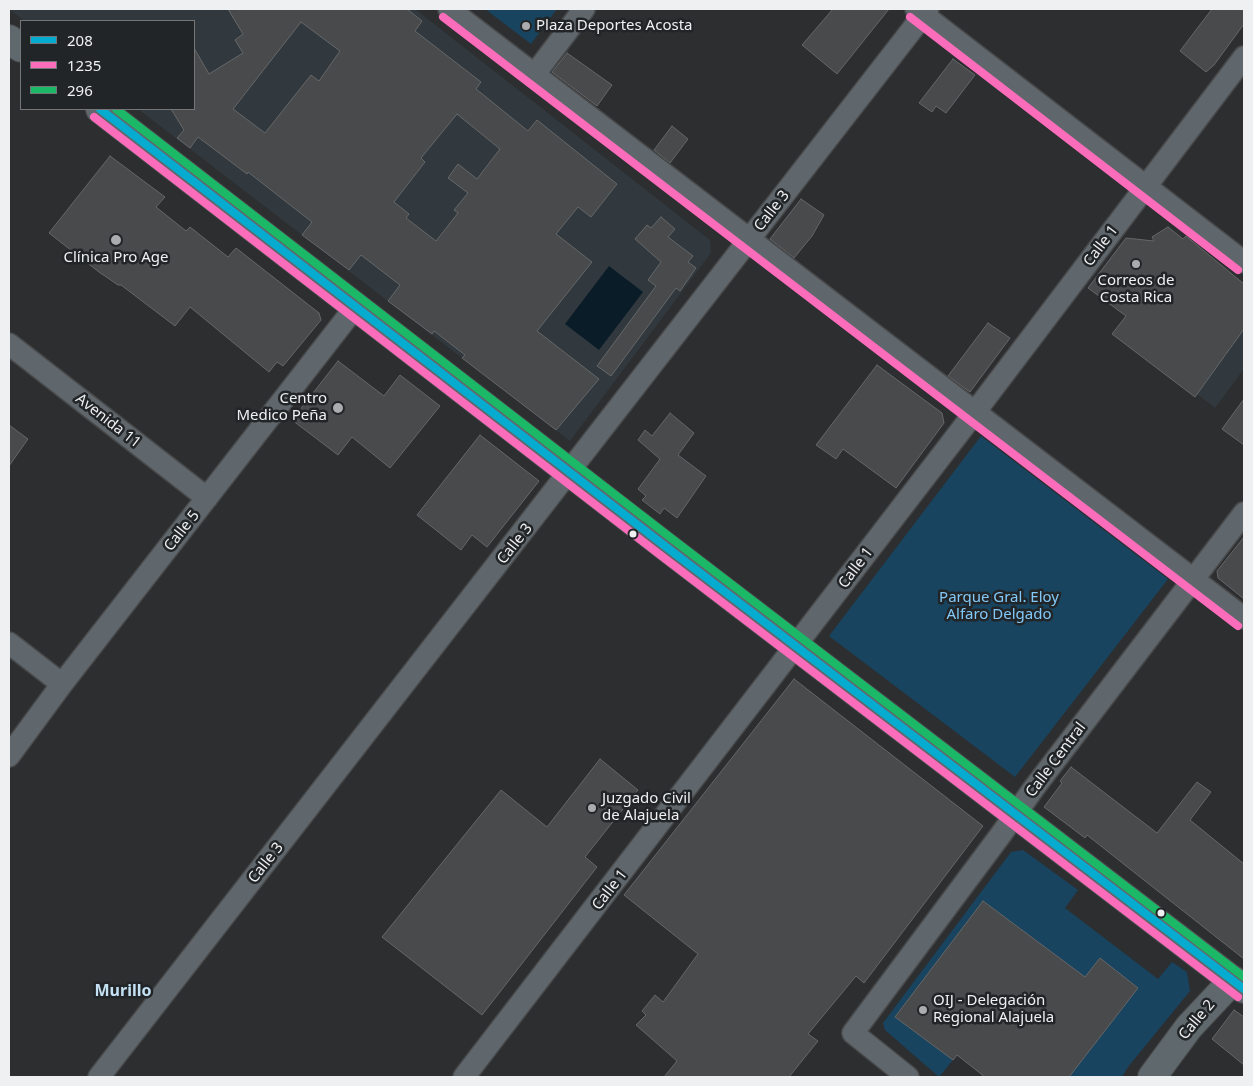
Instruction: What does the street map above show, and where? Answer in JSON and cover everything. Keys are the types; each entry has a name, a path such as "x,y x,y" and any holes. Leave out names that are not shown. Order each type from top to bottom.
{"main road":[{"path":"9,39 20,47"},
{"path":"101,110 1015,815 1240,978"},
{"name":"Calle 2","path":"1152,1077 1189,1027 1240,978"}],"street":[{"path":"449,9 1244,618"},
{"path":"534,75 584,9"},
{"path":"923,11 1146,188 1244,262"},
{"name":"Calle 3","path":"99,1077 570,473 923,11"},
{"name":"Calle 1","path":"464,1077 975,412 1244,57"},
{"name":"Calle 5","path":"9,756 62,684 356,306"},
{"name":"Avenida 11","path":"9,344 207,498"},
{"name":"Calle Central","path":"908,1077 853,1033 1034,788 1244,512"},
{"path":"9,643 62,684"}],"shaded area":[{"path":"9,9 415,9 710,240 711,253 570,441 139,110 195,110 195,20 24,20"},
{"path":"609,266 643,292 599,350 565,324"},
{"path":"1244,329 1244,369 1215,408 1197,394"}],"green space":[{"name":"Plaza Deportes Acosta","path":"485,9 557,9 531,44"},
{"name":"Parque Gral. Eloy Alfaro Delgado","path":"981,436 1168,579 1015,777 829,636"},
{"path":"1023,850 1078,890 1065,908 1158,979 1172,962 1187,972 1190,991 1122,1077 1069,1077 1138,988 1100,958 1085,977 983,901 895,1017 953,1060 939,1077 885,1030 883,1023 1011,852"}],"building":[{"path":"228,9 407,9 422,21 415,31 481,82 476,89 528,131 537,120 617,184 591,217 578,207 556,234 592,262 537,331 599,379 556,430 462,358 465,355 434,331 432,334 388,301 400,285 361,255 349,270 302,235 312,222 248,172 247,174 198,137 190,148 177,138 184,130 172,110 195,110 195,50 209,74 243,53 235,40 243,34","holes":["301,22 340,51 319,81 311,75 265,133 233,109","457,114 500,149 477,179 458,164 448,178 468,193 454,210 458,213 436,241 406,218 409,214 394,202 425,162 421,158"]},
{"path":"833,9 889,9 837,74 802,45"},
{"path":"1212,9 1244,9 1244,24 1214,65 1206,72 1180,51"},
{"path":"567,53 612,85 597,106 552,72"},
{"path":"953,59 975,75 946,113 936,106 932,112 919,103"},
{"path":"672,126 688,139 670,163 654,150"},
{"path":"110,156 165,197 156,207 186,231 190,227 228,257 236,248 319,313 321,320 283,366 277,362 269,372 190,307 175,326 121,285 118,285 99,272 49,233"},
{"path":"801,199 824,215 812,236 794,258 770,239"},
{"path":"661,217 675,229 668,237 693,256 688,262 696,268 680,291 676,288 611,376 597,366 656,286 648,280 661,262 635,239 647,225 651,228"},
{"path":"1168,227 1183,239 1186,236 1244,284 1244,329 1195,397 1112,334 1126,316 1088,288 1126,238 1154,241 1152,237"},
{"path":"988,323 1010,338 970,392 948,376"},
{"path":"338,361 384,396 400,375 440,406 390,468 352,437 338,455 292,420"},
{"path":"877,365 942,413 944,423 896,488 843,449 836,459 816,445"},
{"path":"1244,399 1244,445 1222,429"},
{"path":"670,413 694,433 678,455 706,476 677,518 664,508 660,514 642,500 646,496 638,489 660,459 638,440 645,430 652,436"},
{"path":"9,425 28,439 9,466"},
{"path":"480,435 539,481 487,547 472,535 461,550 417,515"},
{"path":"1244,537 1244,599 1218,578 1217,571"},
{"path":"794,679 983,826 864,983 856,976 808,1034 818,1041 789,1077 664,1077 677,1061 636,1025 646,1015 642,1011 655,995 663,1002 698,954 624,895"},
{"path":"600,759 638,790 585,857 597,867 482,1015 382,937 501,790 547,827"},
{"path":"1071,767 1157,833 1197,782 1211,792 1190,820 1244,864 1244,959 1087,835 1085,838 1044,807"},
{"path":"983,901 1085,977 1100,958 1138,988 1069,1077 985,1077 957,1055 953,1060 895,1017"},
{"path":"1234,1010 1244,1017 1244,1065 1212,1039"}],"transit line":[{"name":"1235","path":"443,17 1238,626"},
{"name":"1235","path":"910,17 1238,270"},
{"name":"208","path":"101,110 665,546 1244,989"},
{"name":"296","path":"117,110 671,538 1244,977"},
{"name":"1235","path":"94,117 659,554 1238,997"}],"place":[{"name":"Plaza Deportes Acosta","path":"526,26"},
{"name":"Clínica Pro Age","path":"116,240"},
{"name":"Correos de Costa Rica","path":"1136,264"},
{"name":"Centro Medico Peña","path":"338,408"},
{"name":"Juzgado Civil de Alajuela","path":"592,808"},
{"name":"OIJ - Delegación Regional Alajuela","path":"923,1010"}],"district":[{"name":"Murillo","path":"123,991"}]}
